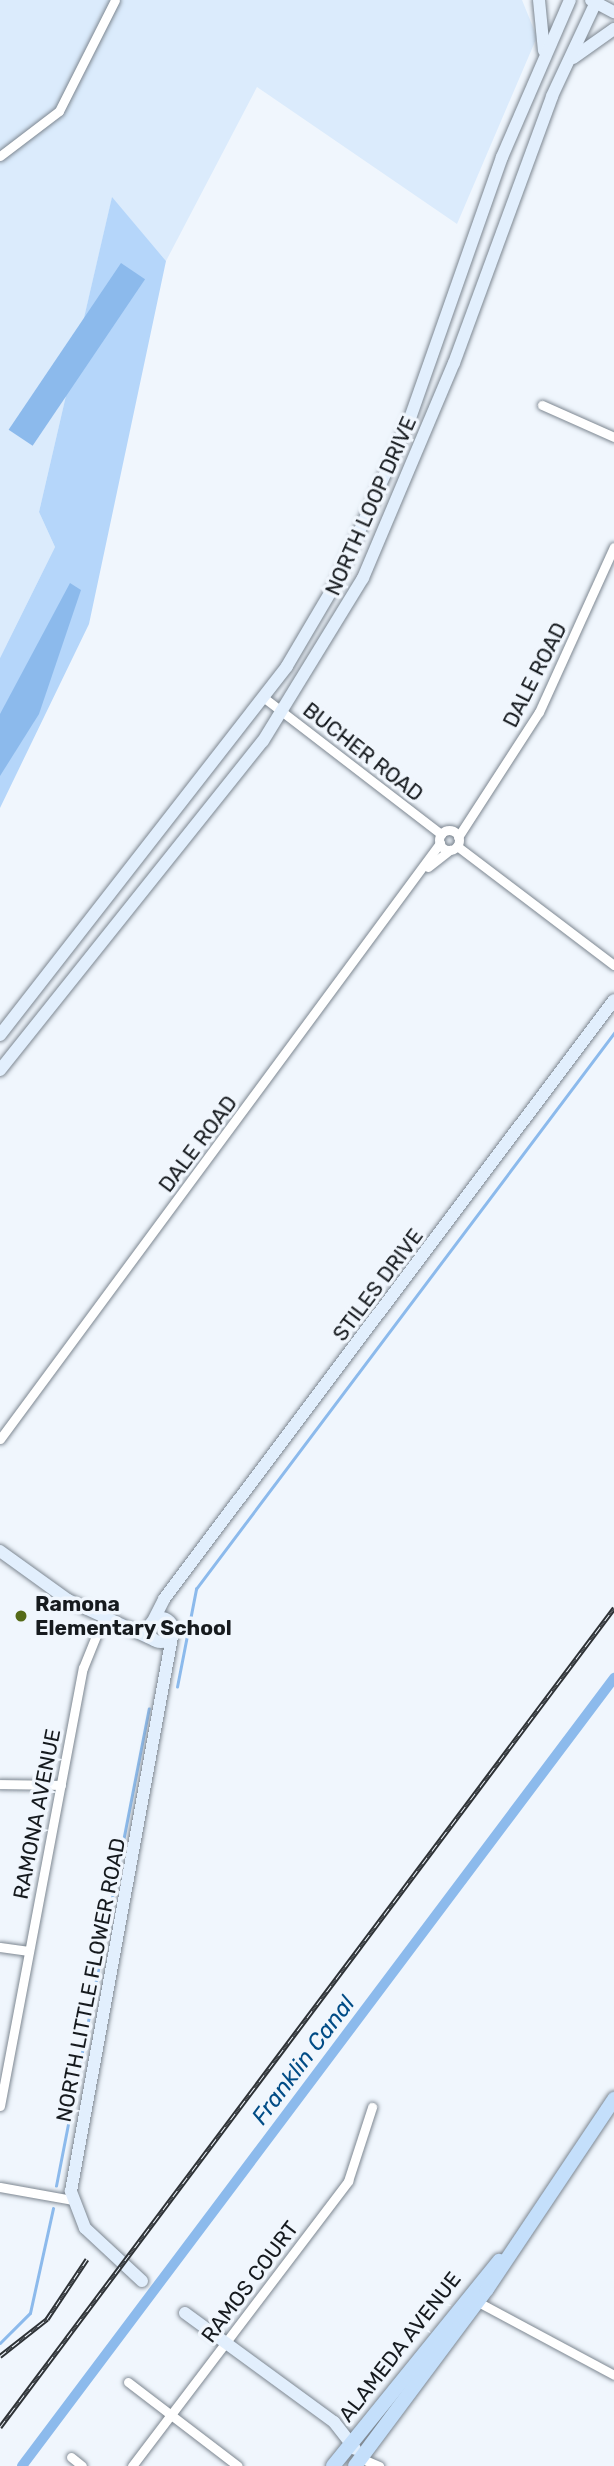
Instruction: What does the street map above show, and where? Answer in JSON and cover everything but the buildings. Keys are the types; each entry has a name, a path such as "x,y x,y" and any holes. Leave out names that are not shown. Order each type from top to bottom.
{"main road":[{"path":"539,0 543,60"},
{"name":"NORTH LOOP DRIVE","path":"0,1035 264,697 337,580 398,446 543,60 570,0"},
{"path":"595,1 614,12"},
{"name":"NORTH LOOP DRIVE","path":"0,1070 282,712 363,578 417,453 566,66 595,1"},
{"path":"566,66 601,33 614,29"},
{"path":"398,446 417,453"},
{"path":"84,930 101,944"},
{"name":"STILES DRIVE","path":"152,1623 614,1000"},
{"path":"0,1551 68,1600 154,1640 169,1659"},
{"path":"172,1593 172,1631"},
{"path":"131,1628 152,1623 172,1631"},
{"path":"152,1623 154,1640"},
{"path":"154,1640 172,1631"},
{"name":"NORTH LITTLE FLOWER ROAD","path":"72,2200 172,1631"},
{"name":"ALAMEDA AVENUE","path":"358,2462 478,2302 503,2258 614,2099"},
{"path":"72,2200 97,2242 142,2281"},
{"name":"ALAMEDA AVENUE","path":"333,2466 484,2271 503,2258"},
{"path":"185,2312 352,2443 358,2462"}],"street":[{"path":"0,156 59,111 115,0"},
{"path":"542,405 614,437"},
{"name":"DALE ROAD","path":"424,871 455,844 473,809 540,712 614,547"},
{"name":"BUCHER ROAD","path":"264,697 443,836"},
{"name":"DALE ROAD","path":"0,1439 424,871 443,836 473,809"},
{"path":"443,836 614,965"},
{"path":"443,836 455,844"},
{"name":"RAMONA AVENUE","path":"0,2106 83,1668 104,1616"},
{"path":"0,1784 61,1785"},
{"path":"0,1947 29,1951"},
{"name":"RAMOS COURT","path":"132,2466 348,2181 372,2107"},
{"path":"0,2187 72,2200"},
{"path":"478,2302 614,2375"},
{"path":"128,2382 238,2466"},
{"path":"71,2458 82,2466"},
{"path":"358,2462 379,2466"}],"shaded area":[{"path":"0,0 522,0 537,37 457,224 257,87 166,261 112,198 39,512 55,547 0,658"},
{"path":"112,197 166,261 89,624 0,808 0,658 55,547 39,512"},
{"path":"121,263 145,279 33,446 9,430"},
{"path":"70,583 81,590 39,714 0,776 0,714"}],"waterway":[{"path":"177,1687 196,1589 614,1033"},
{"name":"Franklin Canal","path":"22,2466 614,1678"},
{"path":"56,2186 149,1709"},
{"path":"0,2343 30,2313 53,2208"}],"railway":[{"path":"0,2427 614,1608"},
{"path":"0,2356 47,2319 87,2259"}],"place":[{"name":"Ramona Elementary School","path":"21,1616"}]}
